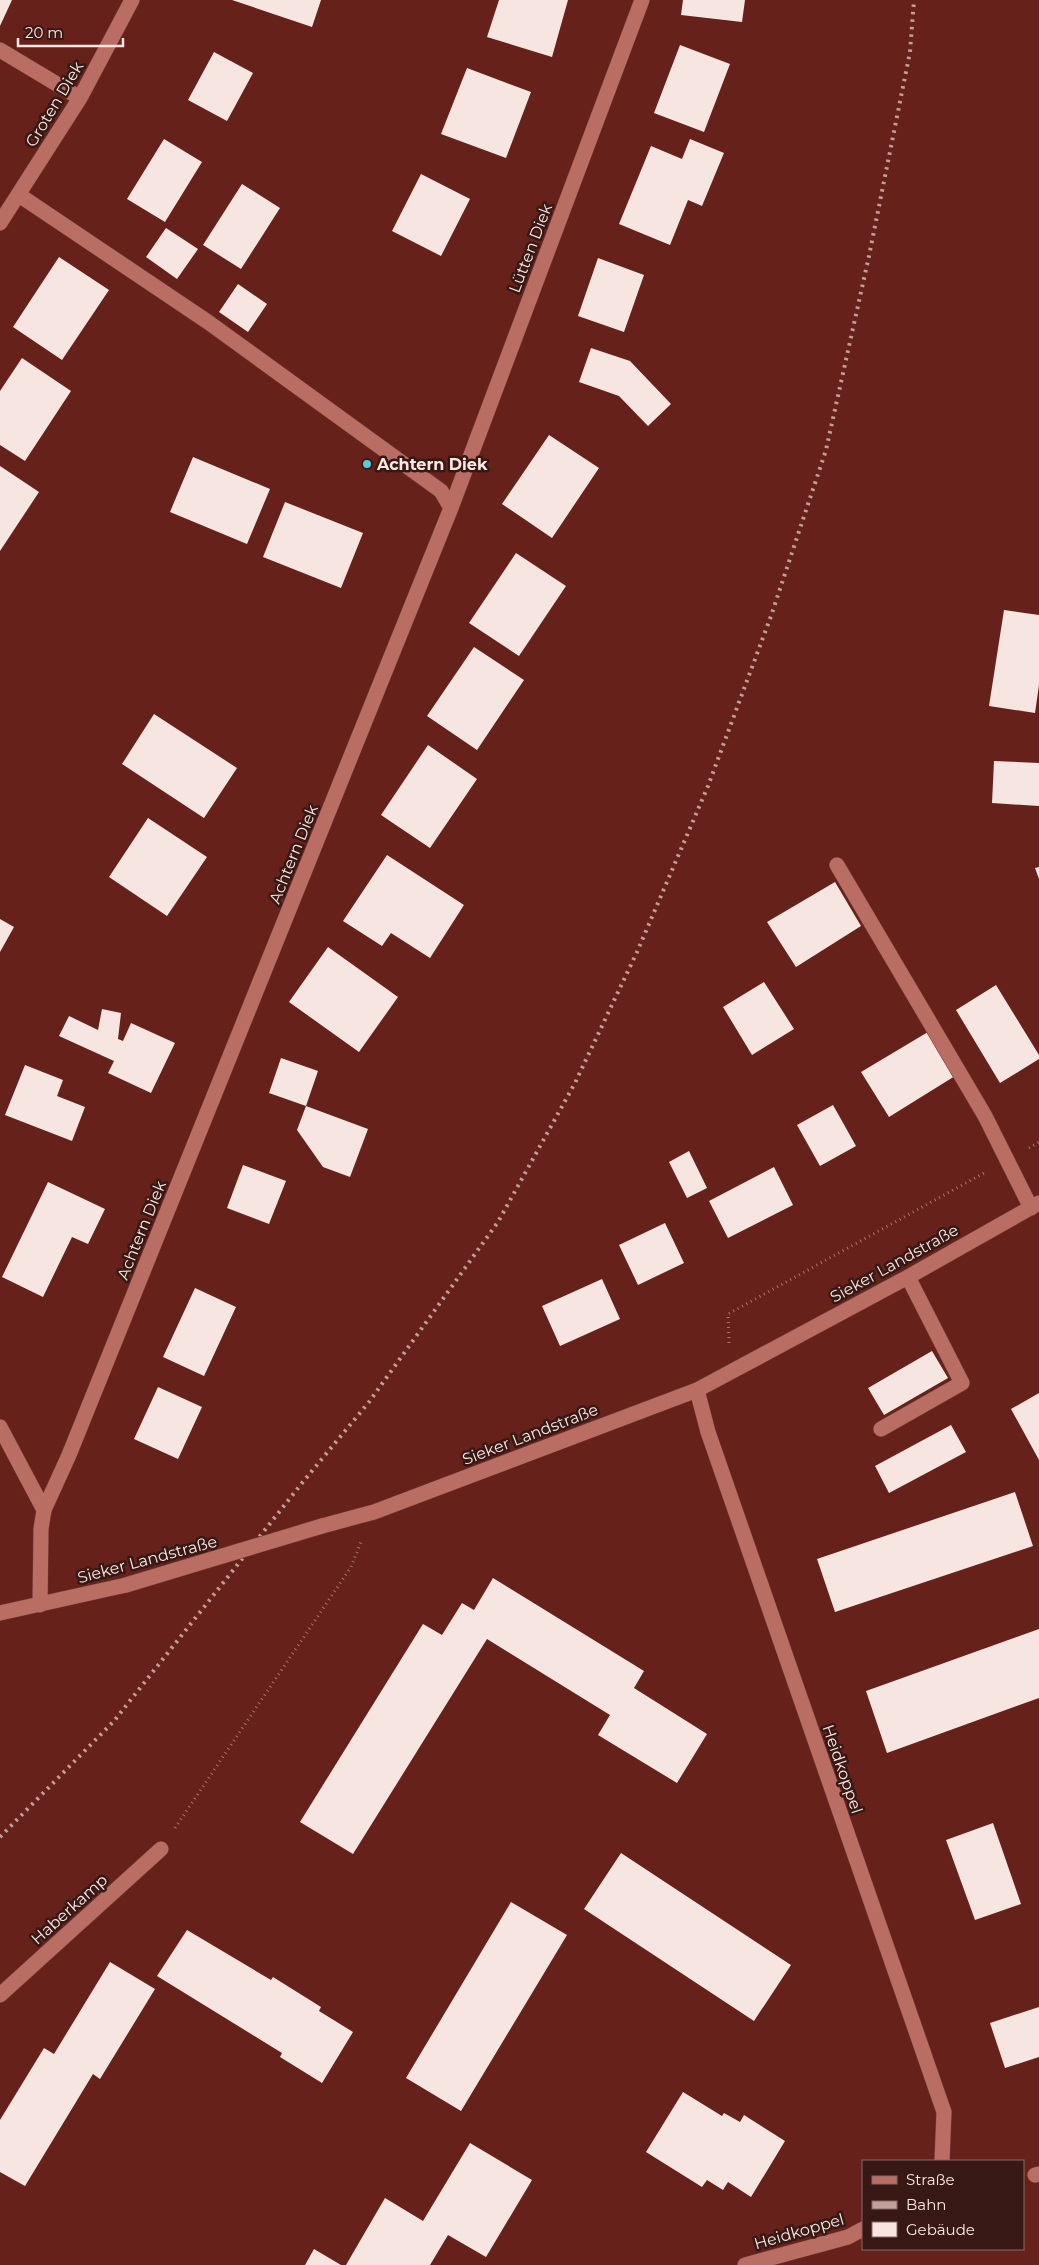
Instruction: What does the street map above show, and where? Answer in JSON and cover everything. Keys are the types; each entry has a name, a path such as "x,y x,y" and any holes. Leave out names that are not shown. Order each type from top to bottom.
{"street":[{"name":"Groten Diek","path":"0,223 80,98 132,0"},
{"name":"Lütten Diek","path":"452,508 642,0"},
{"path":"0,50 80,98"},
{"path":"19,195 216,328 441,491 452,508"},
{"name":"Achtern Diek","path":"40,1605 41,1529 44,1510 73,1446 452,508"},
{"path":"837,865 986,1116 1007,1160 1035,1205"},
{"name":"Sieker Landstraße","path":"0,1612 126,1586 374,1512 697,1390 908,1277 1035,1205"},
{"path":"881,1428 962,1383 908,1277"},
{"name":"Heidkoppel","path":"697,1390 708,1432 944,2112 942,2160"},
{"path":"0,1427 44,1510"},
{"name":"Haberkamp","path":"0,1995 161,1849"},
{"name":"Heidkoppel","path":"744,2265 848,2237 862,2230"}],"path":[{"path":"730,1372 728,1314 1039,1142"},
{"path":"161,1849 351,1567 374,1512"}],"building":[{"path":"0,0 12,0 0,26"},
{"path":"232,0 321,0 312,27"},
{"path":"499,0 568,0 552,57 487,37"},
{"path":"683,0 745,0 742,22 681,15"},
{"path":"680,45 730,64 704,132 654,113"},
{"path":"214,52 253,73 227,121 188,100"},
{"path":"467,68 531,92 506,158 441,134"},
{"path":"164,139 202,162 165,222 127,199"},
{"path":"690,139 724,153 702,206 688,200 670,245 619,224 651,146 682,159"},
{"path":"421,174 470,199 441,256 392,231"},
{"path":"242,184 280,208 241,269 203,245"},
{"path":"166,228 198,249 177,279 146,257"},
{"path":"59,257 109,290 62,360 13,327"},
{"path":"598,258 644,275 624,332 578,316"},
{"path":"238,284 267,304 248,332 219,312"},
{"path":"591,348 630,361 671,404 648,426 619,396 579,382"},
{"path":"22,358 71,391 25,461 0,445 0,391"},
{"path":"549,435 599,468 552,538 502,504"},
{"path":"193,457 270,489 247,544 170,512"},
{"path":"0,466 39,492 0,551"},
{"path":"285,502 363,533 341,588 263,557"},
{"path":"516,553 566,586 519,656 469,623"},
{"path":"1004,610 1039,615 1039,685 1035,713 989,706"},
{"path":"474,647 524,680 477,750 427,716"},
{"path":"154,714 237,768 204,818 122,764"},
{"path":"428,745 477,779 430,848 381,815"},
{"path":"994,761 1039,763 1039,806 992,803"},
{"path":"148,818 207,857 167,916 109,877"},
{"path":"387,855 464,905 430,958 391,933 382,946 343,921"},
{"path":"1039,867 1039,879 1035,868"},
{"path":"835,882 861,926 796,967 767,922"},
{"path":"0,919 14,927 0,952"},
{"path":"328,947 398,997 359,1052 289,1002"},
{"path":"764,982 794,1029 752,1055 723,1007"},
{"path":"996,985 1039,1055 1039,1059 1000,1083 956,1010"},
{"path":"102,1009 121,1013 118,1039 123,1041 131,1023 175,1043 151,1093 108,1073 114,1061 59,1036 69,1016 98,1030"},
{"path":"928,1032 955,1076 889,1117 861,1072"},
{"path":"281,1058 318,1071 306,1106 269,1093"},
{"path":"25,1065 63,1080 57,1096 85,1107 72,1141 5,1115"},
{"path":"833,1105 856,1146 820,1166 797,1125"},
{"path":"306,1106 368,1129 350,1177 323,1167 297,1130"},
{"path":"689,1151 707,1188 687,1198 669,1162"},
{"path":"243,1165 286,1181 269,1224 227,1208"},
{"path":"774,1167 793,1205 728,1238 709,1201"},
{"path":"48,1182 105,1209 88,1244 72,1237 43,1297 2,1277"},
{"path":"665,1223 684,1263 638,1285 619,1245"},
{"path":"602,1279 620,1319 560,1346 542,1306"},
{"path":"195,1288 236,1307 204,1376 163,1357"},
{"path":"932,1351 948,1378 884,1415 868,1388"},
{"path":"158,1387 202,1407 178,1459 134,1439"},
{"path":"1039,1393 1039,1460 1011,1409"},
{"path":"951,1425 966,1452 889,1493 875,1466"},
{"path":"1015,1492 1033,1546 835,1612 817,1559"},
{"path":"493,1578 644,1671 634,1688 707,1734 677,1783 598,1735 610,1715 487,1639 353,1854 300,1822 423,1624 442,1635 462,1603 474,1610"},
{"path":"1039,1629 1039,1698 887,1753 866,1691"},
{"path":"993,1823 1021,1904 975,1920 946,1840"},
{"path":"621,1853 791,1965 754,2021 584,1909"},
{"path":"511,1902 567,1935 461,2111 406,2078"},
{"path":"187,1930 271,1980 273,1977 321,2007 319,2011 353,2032 322,2083 280,2057 282,2053 157,1976"},
{"path":"110,1962 155,1989 100,2079 93,2074 25,2186 0,2172 0,2120 44,2048 54,2054"},
{"path":"1039,2007 1039,2057 1005,2068 990,2023"},
{"path":"683,2092 722,2116 724,2113 740,2122 744,2115 785,2141 751,2197 728,2182 723,2190 707,2180 702,2187 646,2152"},
{"path":"470,2143 532,2180 486,2257 448,2235 430,2265 346,2265 385,2198 423,2221"},
{"path":"314,2249 341,2265 305,2265"}],"railway":[{"path":"0,1837 114,1721 302,1483 369,1402 498,1222 575,1083 637,952 708,786 771,616 826,450 869,256 910,52 914,0"}],"place":[{"name":"Achtern Diek","path":"367,464"}]}
